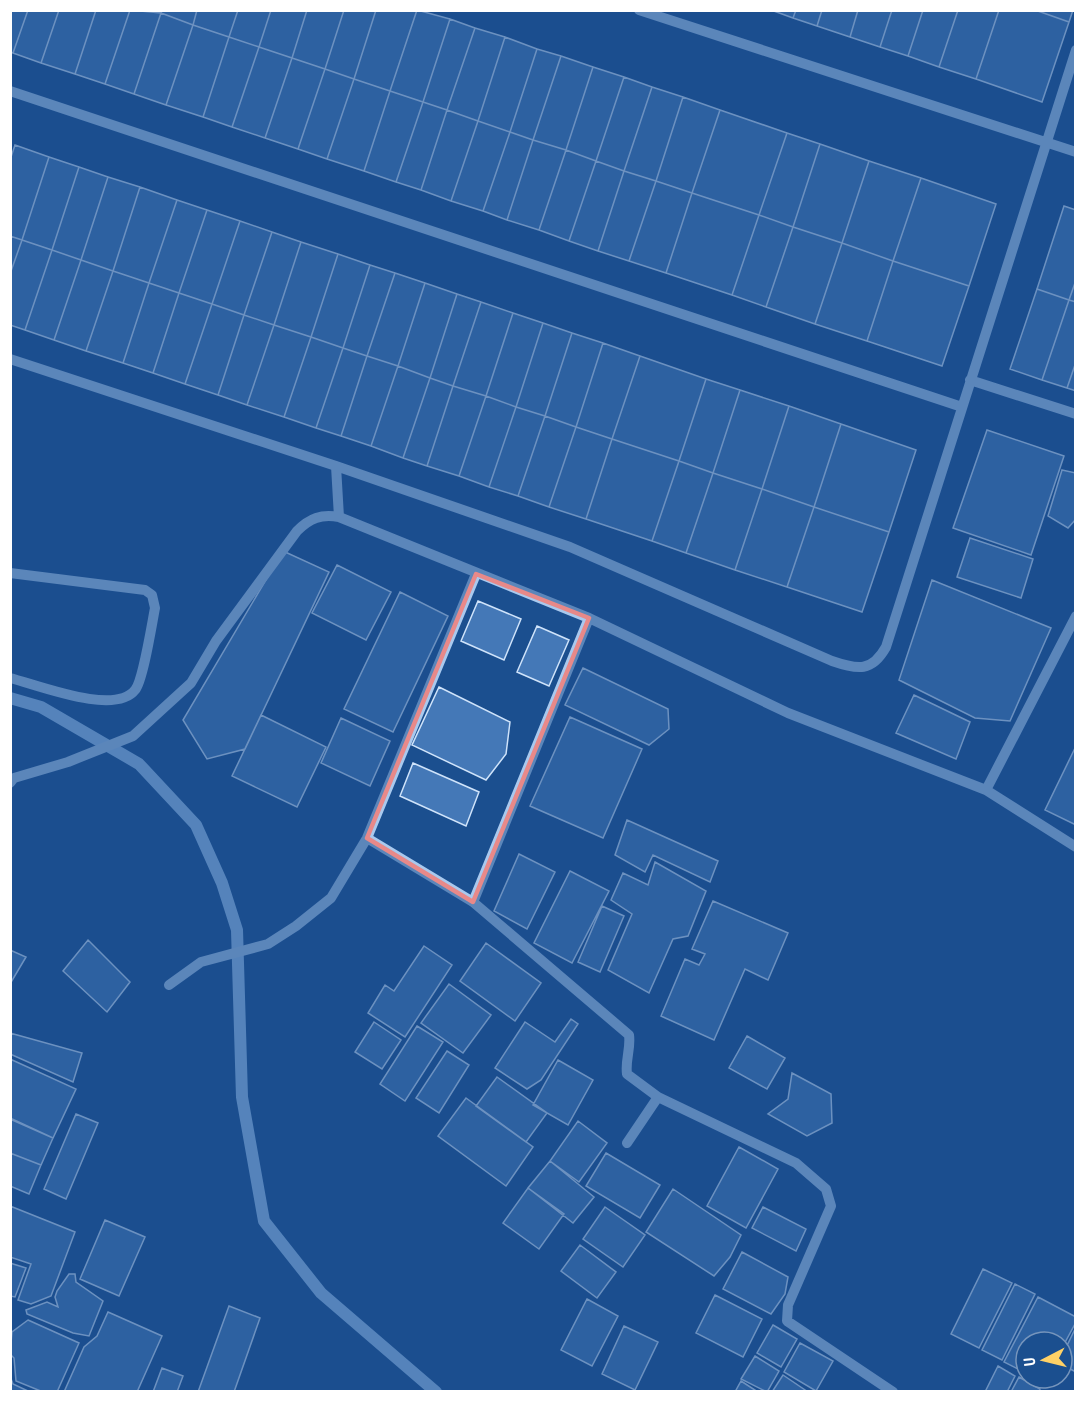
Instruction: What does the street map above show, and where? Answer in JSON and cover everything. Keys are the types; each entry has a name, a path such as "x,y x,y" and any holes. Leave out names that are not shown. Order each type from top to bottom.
{"street":[{"path":"639,10 1076,152"},
{"path":"10,359 336,466 570,547 832,661 851,668 865,667 875,663 886,646 1076,50"},
{"path":"10,91 963,407"},
{"path":"970,380 1076,414"},
{"path":"336,466 339,517"},
{"path":"10,783 14,778 68,762 133,736 191,683 216,641 297,531 312,518 322,515 339,517 589,618 788,713 986,790 1076,847"},
{"path":"10,573 145,590 152,595 155,608 137,689 126,698 89,700 10,678"},
{"path":"169,986 188,969 201,962 268,944 296,926 331,898 367,838 476,574"},
{"path":"986,790 1076,616"},
{"path":"473,902 589,618"},
{"path":"367,838 473,902 629,1035 630,1045 625,1060 627,1074 658,1097 796,1162 826,1189 831,1206 788,1305 787,1321 893,1392"},
{"path":"627,1143 658,1097"}],"highlighted area":[{"path":"476,574 589,618 473,902 367,838"}],"building":[{"path":"10,10 28,10 13,53 10,52"},
{"path":"28,10 59,10 41,63 13,53"},
{"path":"59,10 96,10 75,74 41,63"},
{"path":"96,10 130,10 105,84 75,74"},
{"path":"130,10 161,13 134,94 105,84"},
{"path":"162,10 197,10 193,25 161,13"},
{"path":"197,10 238,10 229,37 193,25"},
{"path":"238,10 271,10 259,47 229,37"},
{"path":"271,10 307,10 292,58 259,47"},
{"path":"307,10 344,10 325,69 292,58"},
{"path":"344,10 376,10 354,79 325,69"},
{"path":"376,10 417,10 390,91 354,79"},
{"path":"417,10 450,19 423,102 390,91"},
{"path":"771,10 796,10 793,18"},
{"path":"796,10 822,10 817,26 793,18"},
{"path":"822,10 858,10 850,37 817,26"},
{"path":"858,10 892,10 880,47 850,37"},
{"path":"892,10 923,10 908,56 880,47"},
{"path":"923,10 958,10 939,67 908,56"},
{"path":"958,10 999,10 976,79 939,67"},
{"path":"999,10 1035,10 1069,22 1042,102 976,79"},
{"path":"1035,10 1073,10 1069,22"},
{"path":"161,13 193,25 166,105 134,94"},
{"path":"450,19 475,28 447,110 423,102"},
{"path":"193,25 229,37 203,117 166,105"},
{"path":"475,28 505,37 478,121 447,110"},
{"path":"229,37 259,47 232,127 203,117"},
{"path":"505,37 537,49 510,132 478,121"},
{"path":"259,47 292,58 265,138 232,127"},
{"path":"537,49 561,56 533,140 510,132"},
{"path":"561,56 593,67 566,150 533,140"},
{"path":"292,58 325,69 298,149 265,138"},
{"path":"593,67 624,77 596,161 566,150"},
{"path":"325,69 354,79 327,159 298,149"},
{"path":"624,77 652,87 624,171 596,161"},
{"path":"354,79 390,91 364,171 327,159"},
{"path":"652,87 683,97 656,181 624,171"},
{"path":"390,91 423,102 396,182 364,171"},
{"path":"683,97 720,110 692,193 656,181"},
{"path":"423,102 447,110 421,190 396,182"},
{"path":"447,110 478,121 451,201 421,190"},
{"path":"720,110 787,133 759,215 692,193"},
{"path":"478,121 510,132 483,211 451,201"},
{"path":"510,132 533,140 507,220 483,211"},
{"path":"787,133 820,144 793,227 759,215"},
{"path":"533,140 566,150 539,230 507,220"},
{"path":"820,144 869,161 842,243 793,227"},
{"path":"15,145 49,157 22,240 10,236 10,160"},
{"path":"566,150 596,161 569,241 539,230"},
{"path":"49,157 79,167 52,250 22,240"},
{"path":"596,161 624,171 598,251 569,241"},
{"path":"869,161 921,178 893,261 842,243"},
{"path":"79,167 108,177 81,260 52,250"},
{"path":"624,171 656,181 629,261 598,251"},
{"path":"108,177 140,187 113,271 81,260"},
{"path":"921,178 996,204 969,286 893,261"},
{"path":"656,181 692,193 666,273 629,261"},
{"path":"140,187 177,200 149,283 113,271"},
{"path":"692,193 759,215 732,295 666,273"},
{"path":"177,200 207,210 179,293 149,283"},
{"path":"1064,206 1076,210 1076,280 1069,300 1037,289"},
{"path":"207,210 240,221 212,304 179,293"},
{"path":"759,215 793,227 766,307 732,295"},
{"path":"240,221 272,232 244,315 212,304"},
{"path":"793,227 842,243 815,324 766,307"},
{"path":"272,232 301,242 274,325 244,315"},
{"path":"10,236 22,240 10,274"},
{"path":"22,240 52,250 25,330 10,325 10,274"},
{"path":"301,242 338,254 311,337 274,325"},
{"path":"842,243 893,261 867,341 815,324"},
{"path":"52,250 81,260 54,340 25,330"},
{"path":"338,254 370,265 343,348 311,337"},
{"path":"81,260 113,271 86,351 54,340"},
{"path":"893,261 969,286 942,366 867,341"},
{"path":"370,265 395,273 367,356 343,348"},
{"path":"113,271 149,283 123,363 86,351"},
{"path":"395,273 425,283 398,366 367,356"},
{"path":"1076,280 1076,302 1069,300"},
{"path":"149,283 179,293 153,373 123,363"},
{"path":"425,283 457,294 430,378 398,366"},
{"path":"1037,289 1069,300 1042,380 1010,369"},
{"path":"179,293 212,304 185,384 153,373"},
{"path":"457,294 481,302 453,386 430,378"},
{"path":"1069,300 1076,302 1076,362 1067,388 1042,380"},
{"path":"481,302 513,313 486,396 453,386"},
{"path":"212,304 244,315 218,395 185,384"},
{"path":"513,313 543,323 516,407 486,396"},
{"path":"244,315 274,325 247,405 218,395"},
{"path":"543,323 572,333 545,416 516,407"},
{"path":"274,325 311,337 284,417 247,405"},
{"path":"572,333 603,343 576,427 545,416"},
{"path":"311,337 343,348 316,428 284,417"},
{"path":"603,343 640,356 612,439 576,427"},
{"path":"343,348 367,356 341,436 316,428"},
{"path":"367,356 398,366 371,446 341,436"},
{"path":"640,356 706,379 679,461 612,439"},
{"path":"1076,362 1076,391 1067,388"},
{"path":"398,366 430,378 403,458 371,446"},
{"path":"430,378 453,386 427,466 403,458"},
{"path":"706,379 740,390 713,473 679,461"},
{"path":"453,386 486,396 459,476 427,466"},
{"path":"740,390 789,406 762,489 713,473"},
{"path":"486,396 516,407 489,487 459,476"},
{"path":"789,406 841,424 814,507 762,489"},
{"path":"516,407 545,416 518,496 489,487"},
{"path":"545,416 576,427 549,507 518,496"},
{"path":"841,424 916,450 889,532 814,507"},
{"path":"576,427 612,439 586,519 549,507"},
{"path":"987,430 1064,456 1031,555 953,528"},
{"path":"612,439 679,461 652,541 586,519"},
{"path":"679,461 713,473 686,553 652,541"},
{"path":"1062,470 1076,473 1076,519 1068,528 1048,516"},
{"path":"713,473 762,489 735,570 686,553"},
{"path":"762,489 814,507 787,587 735,570"},
{"path":"814,507 889,532 862,612 787,587"},
{"path":"970,538 1033,559 1021,598 957,577"},
{"path":"283,551 329,572 245,749 207,759 183,720"},
{"path":"337,565 391,592 366,640 312,613"},
{"path":"932,580 1051,628 1010,721 975,718 899,680"},
{"path":"400,592 448,616 393,732 344,709"},
{"path":"478,601 521,619 504,660 461,641"},
{"path":"537,626 569,640 549,686 517,672"},
{"path":"583,668 668,709 669,729 649,745 565,705"},
{"path":"439,687 510,722 506,754 486,780 412,745"},
{"path":"914,695 970,722 956,759 896,733"},
{"path":"261,715 326,747 297,807 232,776"},
{"path":"570,717 642,749 603,838 530,806"},
{"path":"341,718 390,741 370,786 321,763"},
{"path":"1076,746 1076,825 1045,810"},
{"path":"413,763 479,792 466,826 400,796"},
{"path":"627,820 718,861 710,882 653,855 645,872 615,855"},
{"path":"519,854 555,872 527,929 494,911"},
{"path":"655,862 706,891 688,936 673,939 649,993 608,970 632,914 611,900 623,873 648,885"},
{"path":"570,871 609,891 572,963 534,943"},
{"path":"713,901 788,933 768,980 745,969 714,1040 661,1016 685,959 699,965 705,954 692,949"},
{"path":"602,906 624,916 600,972 578,962"},
{"path":"88,940 130,982 107,1012 63,971"},
{"path":"486,943 541,983 515,1021 460,981"},
{"path":"424,946 452,965 405,1037 368,1013 385,985 394,991"},
{"path":"10,950 26,957 10,984"},
{"path":"449,984 491,1015 463,1053 421,1023"},
{"path":"571,1019 578,1024 541,1080 527,1089 495,1068 525,1022 555,1042"},
{"path":"374,1022 401,1040 382,1069 355,1052"},
{"path":"417,1026 443,1042 405,1101 380,1084"},
{"path":"10,1033 82,1053 73,1082 10,1054"},
{"path":"747,1036 785,1058 767,1089 729,1068"},
{"path":"447,1051 469,1065 439,1113 416,1098"},
{"path":"10,1059 76,1089 53,1138 10,1118"},
{"path":"558,1060 593,1080 568,1125 533,1105"},
{"path":"792,1073 831,1094 832,1123 807,1136 768,1114 788,1099"},
{"path":"497,1077 547,1113 526,1142 476,1106"},
{"path":"466,1098 533,1147 506,1186 438,1136"},
{"path":"76,1114 98,1123 66,1199 44,1189"},
{"path":"10,1119 53,1138 41,1165 10,1153"},
{"path":"578,1121 607,1143 579,1182 550,1161"},
{"path":"739,1147 778,1169 746,1228 707,1206"},
{"path":"10,1153 41,1165 29,1194 10,1186"},
{"path":"606,1153 660,1185 640,1218 586,1186"},
{"path":"550,1161 594,1197 573,1223 528,1188"},
{"path":"528,1188 564,1214 539,1249 503,1223"},
{"path":"673,1189 741,1235 730,1257 714,1276 646,1232"},
{"path":"10,1206 75,1232 51,1296 31,1304 18,1300 31,1264 10,1257"},
{"path":"605,1207 645,1235 623,1267 583,1239"},
{"path":"763,1207 806,1229 796,1251 752,1228"},
{"path":"105,1220 145,1237 119,1296 80,1279"},
{"path":"580,1245 616,1272 597,1298 561,1271"},
{"path":"742,1252 788,1277 785,1294 771,1314 723,1289"},
{"path":"10,1263 26,1268 15,1297 10,1296"},
{"path":"983,1269 1012,1283 979,1348 951,1334"},
{"path":"69,1274 75,1274 76,1282 103,1301 89,1336 73,1333 27,1314 26,1310 47,1302 58,1307 55,1297 57,1291"},
{"path":"1015,1284 1035,1294 1017,1330 1014,1330 1014,1336 1002,1360 982,1350"},
{"path":"715,1295 762,1319 743,1357 696,1333"},
{"path":"1038,1297 1076,1317 1072,1330 1021,1330"},
{"path":"587,1299 618,1316 592,1366 561,1350"},
{"path":"229,1306 260,1318 234,1392 198,1392"},
{"path":"108,1312 162,1336 137,1392 64,1392 84,1347 97,1336"},
{"path":"28,1320 79,1343 57,1392 43,1392 16,1381 14,1358 10,1354 12,1332"},
{"path":"773,1325 797,1339 781,1367 757,1353"},
{"path":"624,1326 658,1342 635,1390 602,1374"},
{"path":"1076,1327 1076,1372 1074,1371 1074,1331"},
{"path":"800,1343 833,1361 816,1391 784,1372"},
{"path":"1014,1343 1014,1367 1004,1362"},
{"path":"755,1356 779,1371 767,1392 741,1379"},
{"path":"998,1366 1014,1375 1007,1392 985,1392"},
{"path":"162,1368 183,1376 177,1392 153,1392"},
{"path":"783,1375 808,1392 772,1392"},
{"path":"10,1376 13,1384 30,1392 10,1392"},
{"path":"741,1381 758,1392 735,1392"},
{"path":"1014,1386 1014,1390 1040,1390 1039,1392 1011,1392"}],"waterway":[{"path":"10,698 41,707 139,764 196,825 222,883 237,930 242,1097 264,1221 321,1293 436,1392"}]}
